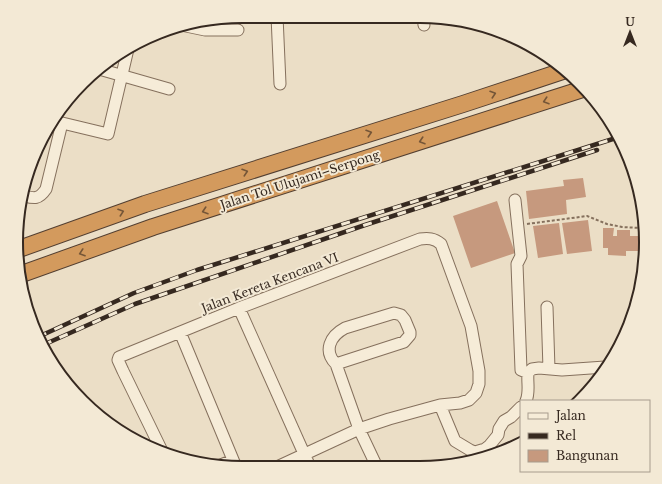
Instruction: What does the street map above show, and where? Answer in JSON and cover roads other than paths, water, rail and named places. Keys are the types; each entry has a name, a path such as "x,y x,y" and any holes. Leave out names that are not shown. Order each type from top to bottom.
{"highway":[{"name":"Jalan Tol Ulujami–Serpong","path":"23,248 145,204 464,104 558,72"},
{"name":"Jalan Tol Ulujami–Serpong","path":"25,272 161,225 578,91"}],"street":[{"path":"277,23 280,84"},
{"path":"195,28 205,30 238,30"},
{"path":"59,122 108,134 126,56"},
{"path":"106,70 170,89"},
{"path":"28,196 36,198 40,197 46,189 58,123"},
{"path":"515,200 521,256 517,264 521,370 528,373"},
{"name":"Jalan Kereta Kencana VI","path":"159,444 119,362 119,357 239,308 420,239 431,238 437,240 441,244 460,295 471,326 479,371 479,384 476,393 469,400 460,403 440,405"},
{"path":"547,307 549,369"},
{"path":"239,308 307,461"},
{"path":"336,364 404,342 410,335 405,320 401,315 394,313 345,328 337,332 330,343 330,356 336,364 359,429 375,461"},
{"path":"180,332 233,461"},
{"path":"526,400 529,394 527,380 529,370 535,368 600,367"},
{"path":"289,461 359,429 440,405 455,441 475,452 486,449 498,435 502,424 516,418"}],"railway":[{"path":"44,334 134,293 197,270 613,139"},
{"path":"48,343 135,304 365,225 597,150"}]}
